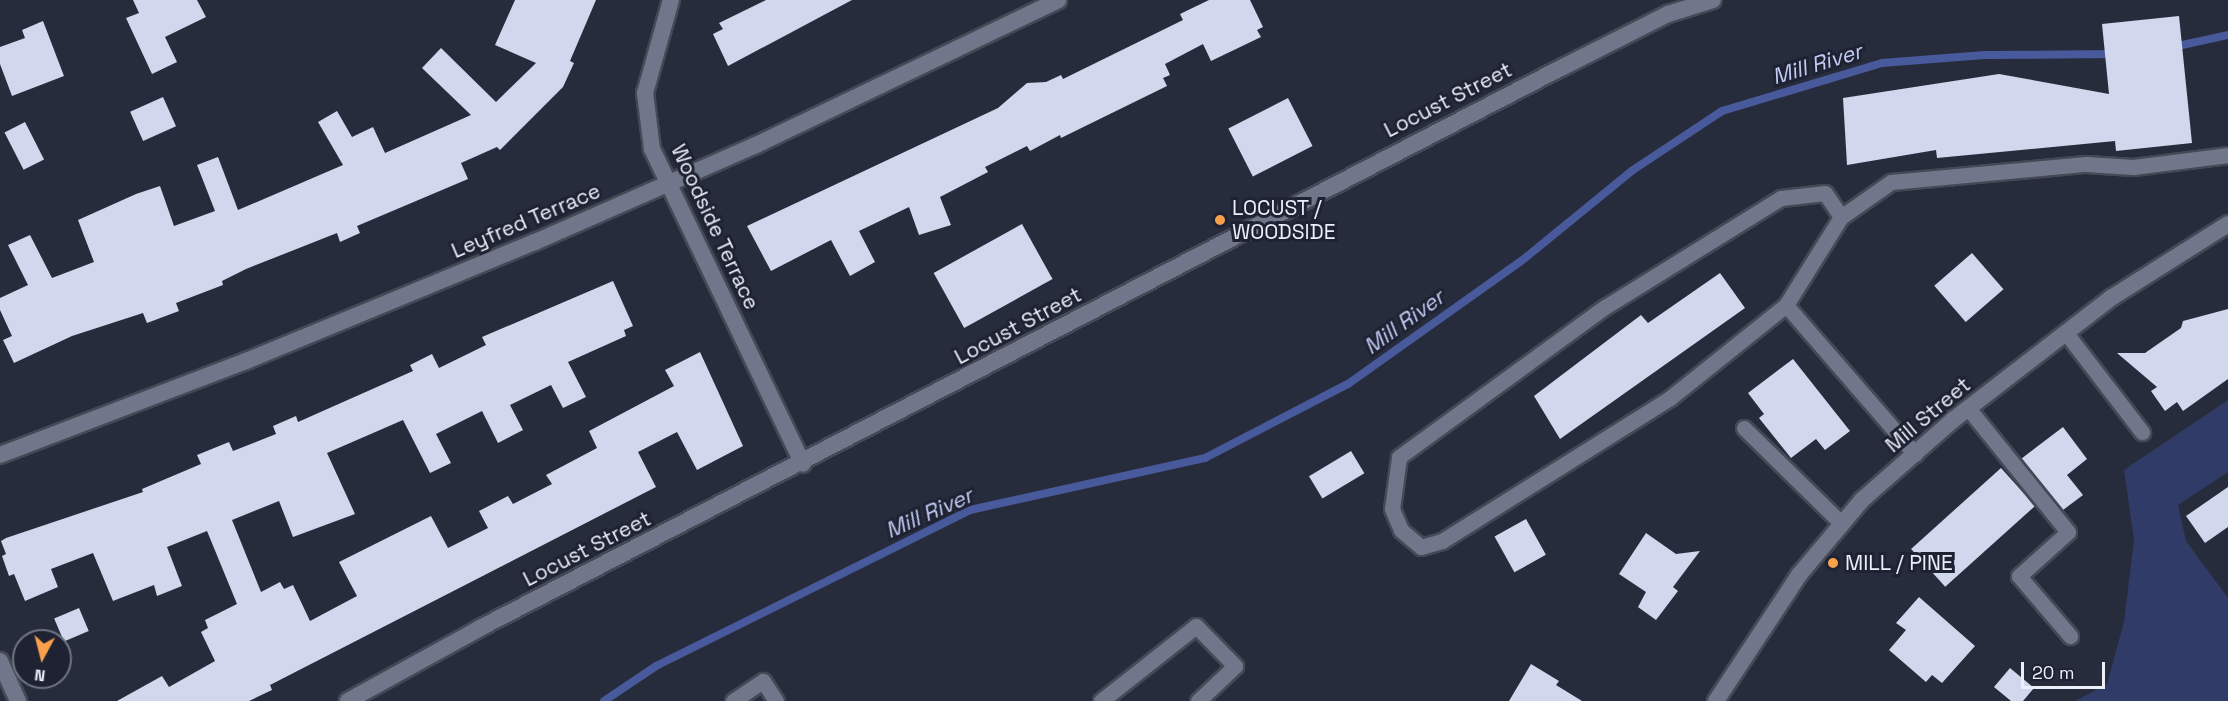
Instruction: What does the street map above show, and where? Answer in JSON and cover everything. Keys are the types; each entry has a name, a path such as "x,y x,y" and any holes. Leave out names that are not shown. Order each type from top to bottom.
{"street":[{"name":"Woodside Terrace","path":"671,0 645,93 647,131 666,185 803,464"},
{"name":"Leyfred Terrace","path":"0,455 315,333 666,185 1058,0"},
{"name":"Locust Street","path":"348,701 480,628 803,464 1561,68 1668,14 1713,0"},
{"name":"Mill Street","path":"1716,701 1799,574 1862,500 1968,408 2111,298 2228,224"},
{"path":"0,661 18,701"}],"lane":[{"path":"1841,217 1825,193 1781,198 1605,307 1399,457 1392,509 1401,530 1421,547 1442,541 1670,398 1786,305 1841,217 1891,182 2086,164 2133,167 2228,155"},
{"path":"1786,305 1915,454"},
{"path":"2066,333 2142,432"},
{"path":"1968,408 2068,532 2019,576 2070,636"},
{"path":"1744,429 1842,524"},
{"path":"1101,701 1196,626 1235,666 1198,701"},
{"path":"733,701 763,681 776,701"}],"shaded area":[{"path":"2228,400 2228,472 2178,505 2186,541 2228,598 2228,701 2075,701 2107,684 2124,622 2134,540 2124,470"}],"building":[{"path":"133,0 197,0 206,17 165,37 177,62 152,74 126,18 139,13"},
{"path":"515,0 596,0 570,61 574,63 563,87 500,150 497,147 461,163 468,179 357,226 360,233 340,242 337,233 246,269 222,281 223,285 176,303 179,311 147,323 143,313 72,336 14,363 3,340 12,336 0,310 0,298 28,285 8,245 30,235 52,278 94,262 78,220 136,194 160,186 174,226 215,211 197,165 218,157 238,210 343,165 318,122 337,111 352,137 373,127 385,153 471,115 422,68 441,48 496,102 536,63 495,45"},
{"path":"766,0 852,0 728,66 713,34 723,29 719,23"},
{"path":"1209,0 1250,0 1263,27 1257,30 1261,37 1211,61 1203,44 1165,64 1170,75 1163,78 1167,86 1061,138 1060,135 1030,151 1027,146 985,167 988,172 940,197 951,225 919,235 909,207 859,231 875,262 850,276 831,240 771,271 747,226 998,108 1027,83 1046,82 1061,75 1063,79 1183,20 1180,14"},
{"path":"2179,16 2192,143 2116,151 2115,141 1937,158 1936,150 1847,165 1843,98 1999,74 2109,94 2102,24"},
{"path":"43,21 64,76 12,96 0,64 0,47 25,38 22,30"},
{"path":"163,97 176,126 143,141 130,112"},
{"path":"1288,98 1313,146 1253,177 1228,128"},
{"path":"25,122 44,159 24,170 5,132"},
{"path":"1022,224 1053,279 964,328 934,273"},
{"path":"1972,253 2003,289 1966,322 1934,286"},
{"path":"1720,273 1745,308 1560,439 1534,396 1641,315 1648,323"},
{"path":"613,281 633,326 624,330 626,336 568,362 586,397 563,408 551,385 510,405 523,430 498,443 482,411 436,434 451,463 430,473 403,420 327,453 355,514 293,537 279,501 232,520 261,592 280,582 284,589 293,585 310,621 357,596 339,562 431,516 448,548 488,528 479,511 508,496 513,504 552,484 546,475 597,448 589,431 674,386 665,370 700,352 743,446 697,470 677,432 638,452 656,487 270,685 272,690 249,701 117,701 162,676 169,687 215,661 201,632 208,628 205,620 237,604 207,531 167,547 182,586 157,596 154,585 113,601 93,553 51,569 58,587 25,601 14,574 9,576 2,556 6,554 1,541 6,538 143,492 142,489 201,464 197,455 229,442 233,451 276,434 273,426 296,416 298,422 413,371 410,365 432,354 439,368 486,345 482,337"},
{"path":"2228,309 2228,379 2183,411 2177,402 2165,411 2151,391 2157,387 2117,353 2145,353 2181,328 2183,321"},
{"path":"1793,359 1850,431 1825,450 1816,439 1791,458 1759,418 1764,414 1748,393"},
{"path":"2063,427 2087,459 2067,475 2083,495 2063,510 2021,459"},
{"path":"1351,451 1364,473 1322,499 1309,476"},
{"path":"2001,468 2035,506 1945,587 1911,549"},
{"path":"2228,487 2228,527 2205,543 2186,516"},
{"path":"1526,519 1546,555 1514,572 1495,536"},
{"path":"1646,533 1676,554 1700,551 1673,587 1678,591 1656,620 1638,607 1646,592 1619,574"},
{"path":"1919,597 1975,646 1942,683 1932,675 1926,682 1889,650 1906,630 1896,623"},
{"path":"79,608 89,631 72,638 72,629 59,629 54,619"},
{"path":"1531,664 1559,681 1556,685 1582,701 1509,701"},
{"path":"2010,668 2034,688 2023,701 2011,701 1994,687"}],"waterway":[{"name":"Mill River","path":"2173,47 2228,35"},
{"name":"Mill River","path":"604,701 656,666 970,510 1205,458 1348,384 1525,258 1633,170 1722,111 1882,63 1985,55 2115,54"}],"place":[{"name":"LOCUST / WOODSIDE","path":"1220,220"},
{"name":"MILL / PINE","path":"1833,563"}]}
